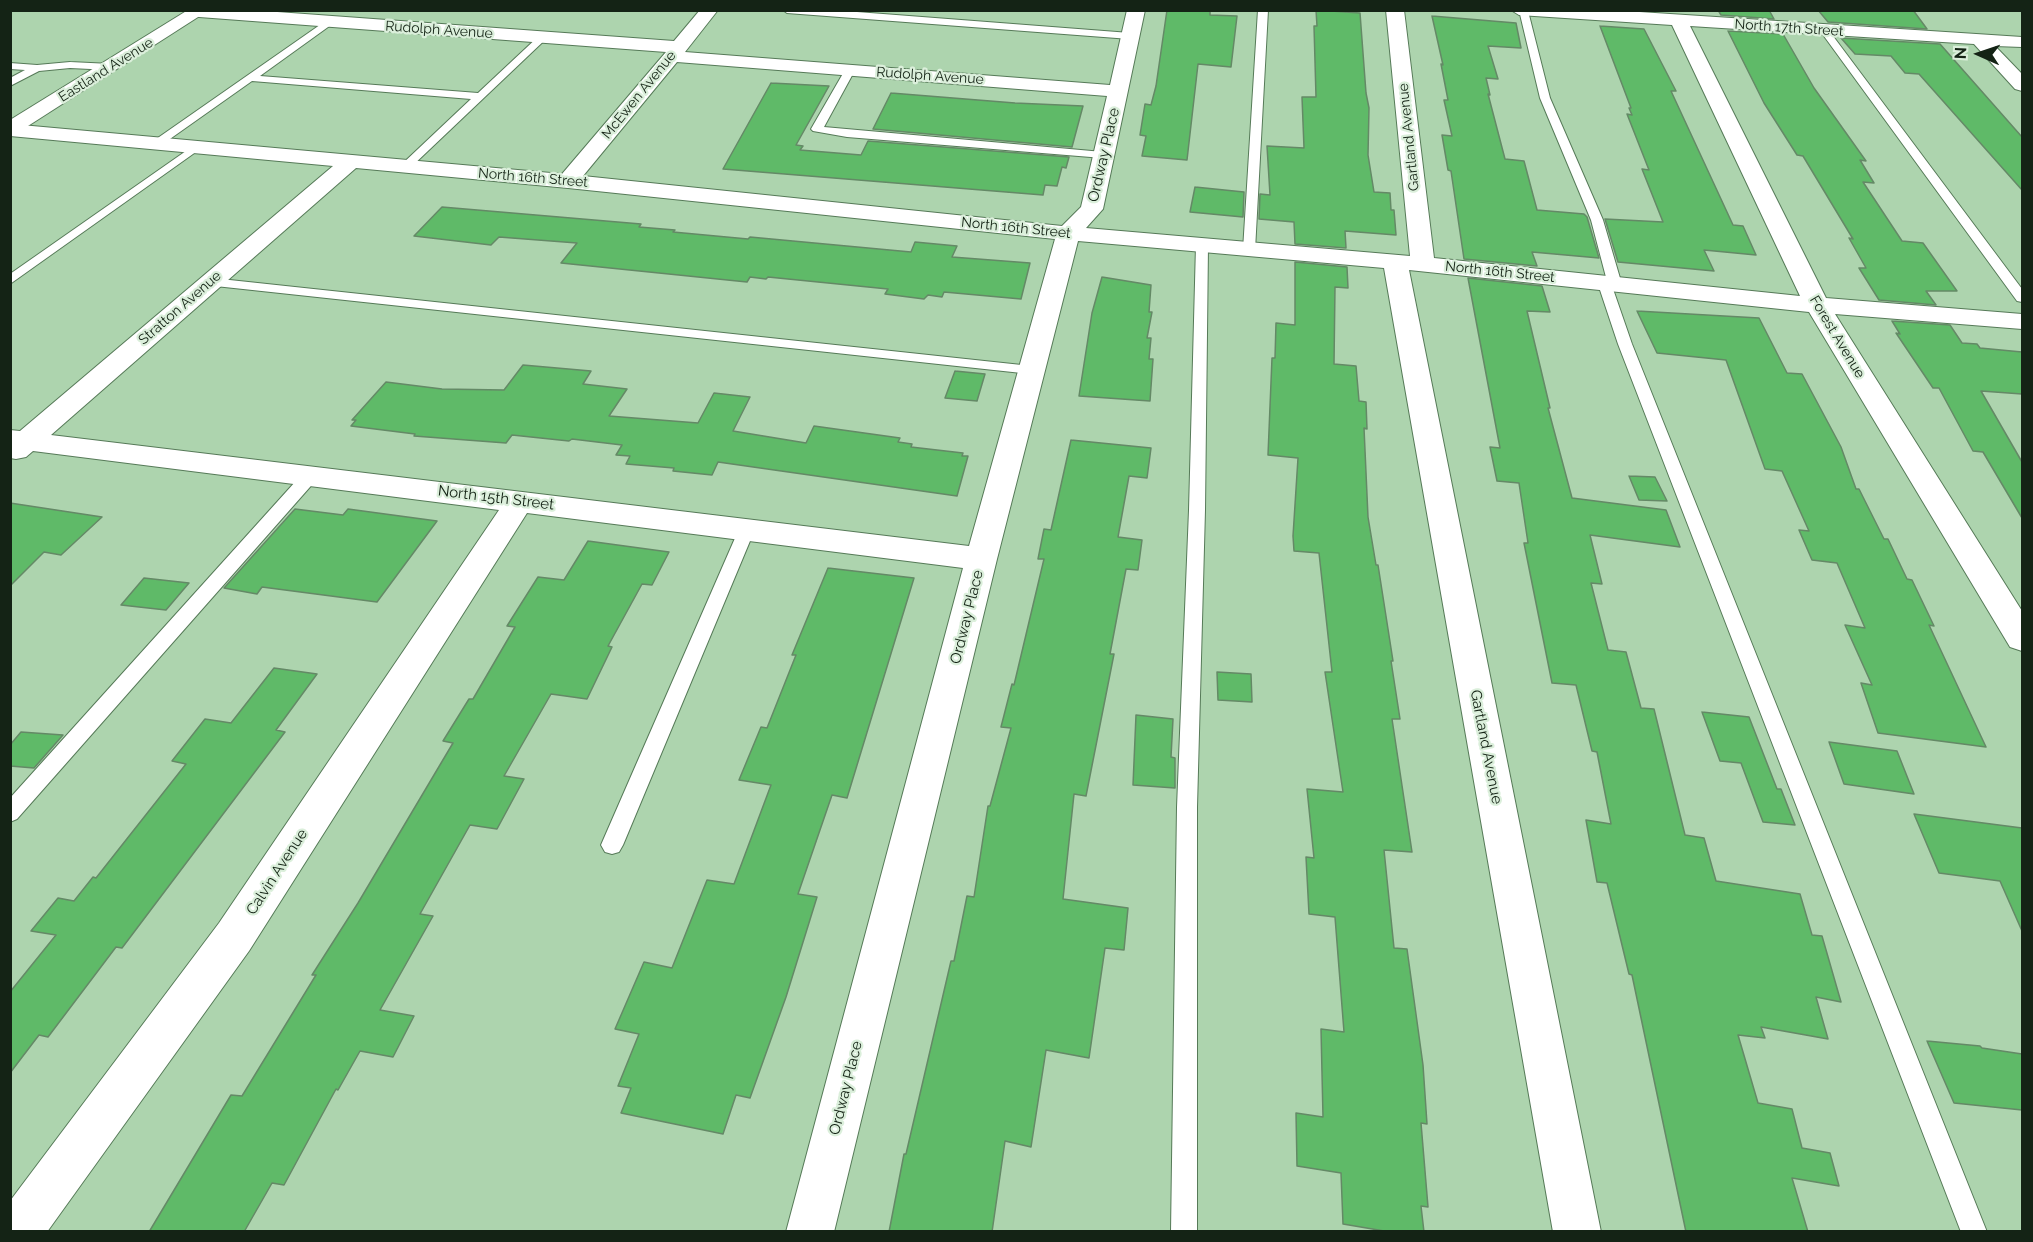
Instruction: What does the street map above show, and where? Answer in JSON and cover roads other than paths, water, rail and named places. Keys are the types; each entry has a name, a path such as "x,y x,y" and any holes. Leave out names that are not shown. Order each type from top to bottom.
{"street":[{"name":"McEwen Avenue","path":"568,181 710,10"},
{"name":"Ordway Place","path":"810,1232 981,559 1068,233 1092,209 1136,10"},
{"name":"Gartland Avenue","path":"1395,10 1409,263 1577,1232"},
{"path":"1848,10 1866,32"},
{"name":"Rudolph Avenue","path":"200,11 543,37 850,70 1118,91"},
{"name":"Eastland Avenue","path":"10,130 200,11"},
{"name":"North 17th Street","path":"1521,11 1688,18 1824,30 2022,42"},
{"name":"Forest Avenue","path":"1688,18 1817,304 2022,639"},
{"path":"1979,39 2022,85"},
{"name":"North 16th Street","path":"10,130 568,181 1068,233 1409,263 1817,304 2022,321"},
{"name":"Stratton Avenue","path":"16,445 350,162"},
{"name":"North 15th Street","path":"16,445 311,476 981,559"},
{"name":"Calvin Avenue","path":"17,1232 234,937 520,501"}],"lane":[{"path":"787,10 1130,36"},
{"path":"1249,250 1263,10"},
{"path":"1521,11 1545,98 1589,200 1625,344 1974,1232"},
{"path":"156,144 330,22"},
{"path":"1824,30 2022,298"},
{"path":"406,166 543,37"},
{"path":"10,66 111,67"},
{"path":"10,83 37,68"},
{"path":"850,70 817,129 847,134 1103,155"},
{"path":"250,78 480,96"},
{"path":"10,280 196,147"},
{"path":"1184,1232 1186,807 1197,510 1202,245"},
{"path":"211,282 1031,370"},
{"path":"10,813 311,476"},
{"path":"612,845 747,529"}]}
